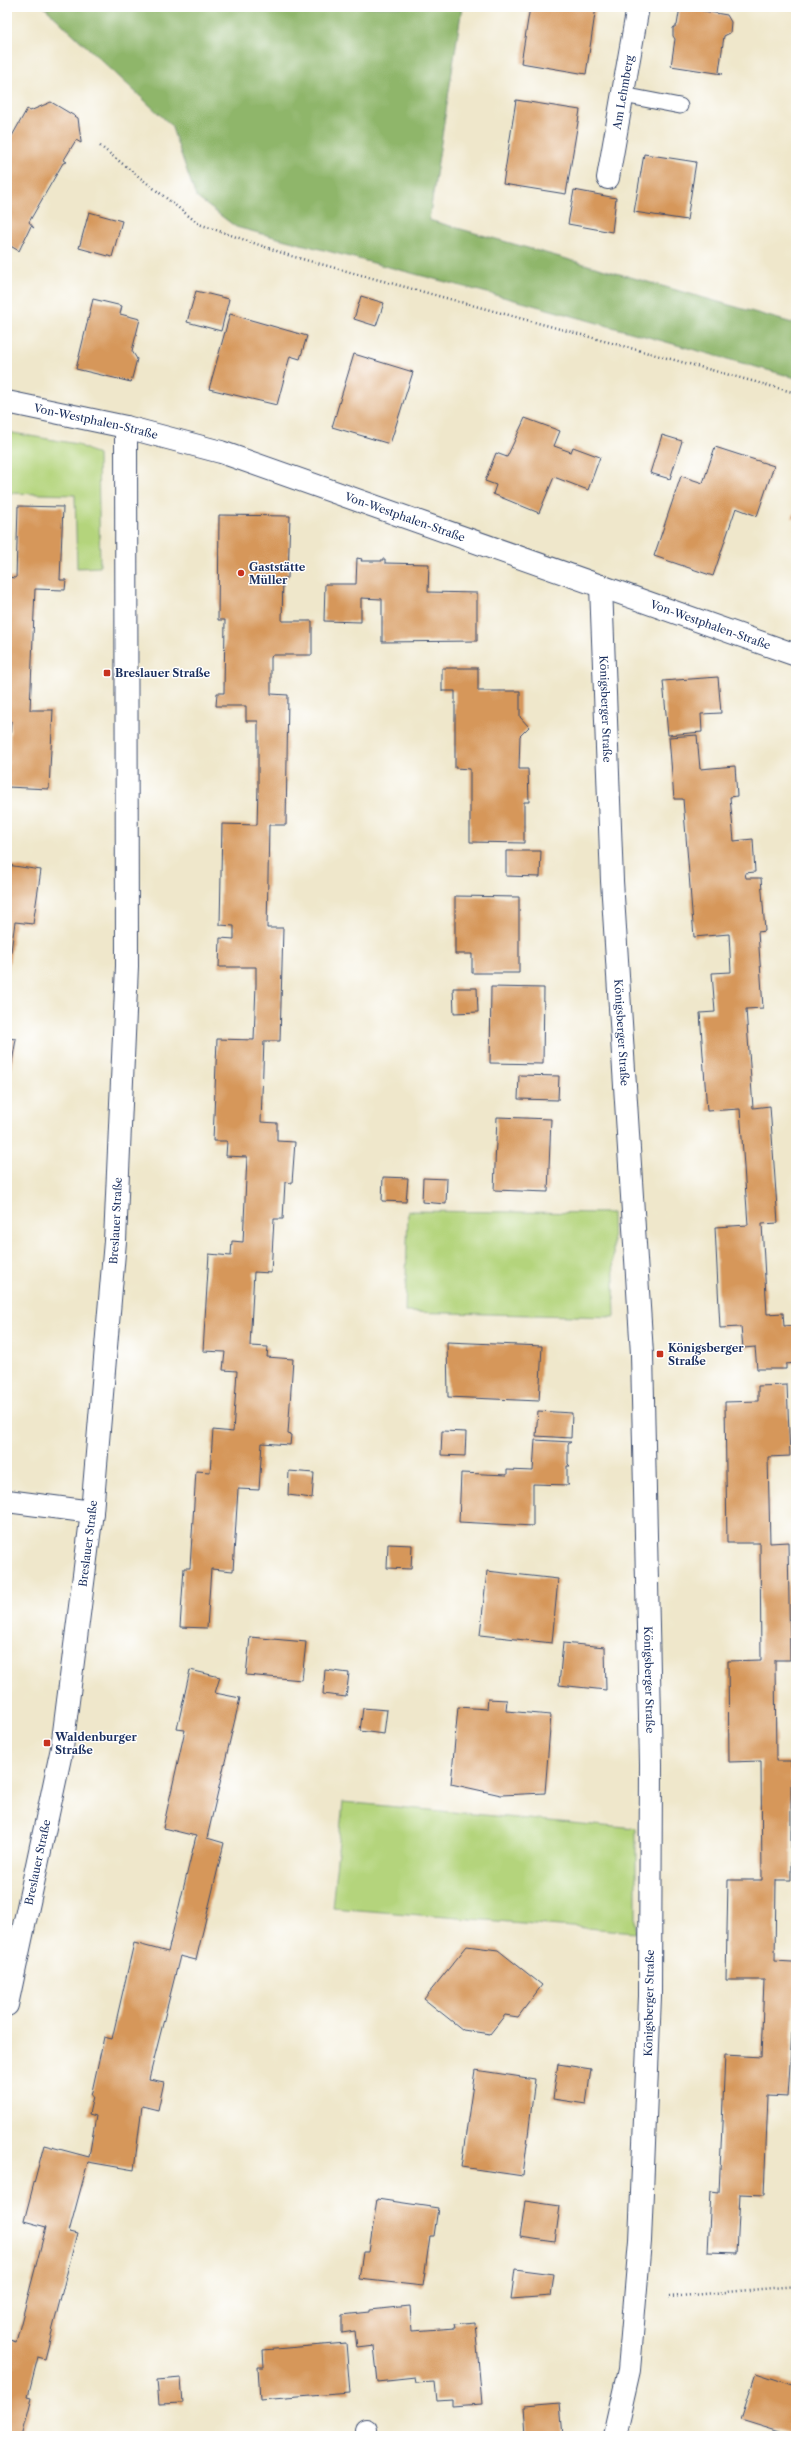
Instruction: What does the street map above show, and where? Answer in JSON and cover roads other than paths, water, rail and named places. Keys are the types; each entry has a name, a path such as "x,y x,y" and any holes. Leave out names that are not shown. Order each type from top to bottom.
{"street":[{"name":"Am Lehmberg","path":"608,178 638,7"},
{"name":"Von-Westphalen-Straße","path":"7,402 126,427 200,446 263,466 796,655"},
{"name":"Breslauer Straße","path":"7,2005 62,1748 92,1512 115,1241 127,966 126,427"},
{"name":"Königsberger Straße","path":"601,586 612,881 642,1354 651,1764 650,1996 637,2299 629,2370 614,2436"},
{"path":"7,1501 92,1512"}],"lane":[{"path":"623,95 680,106"}],"place":[{"name":"Gaststätte Müller","path":"241,573"},
{"name":"Breslauer Straße","path":"107,673"},
{"name":"Königsberger Straße","path":"660,1354"},
{"name":"Waldenburger Straße","path":"47,1743"}]}
